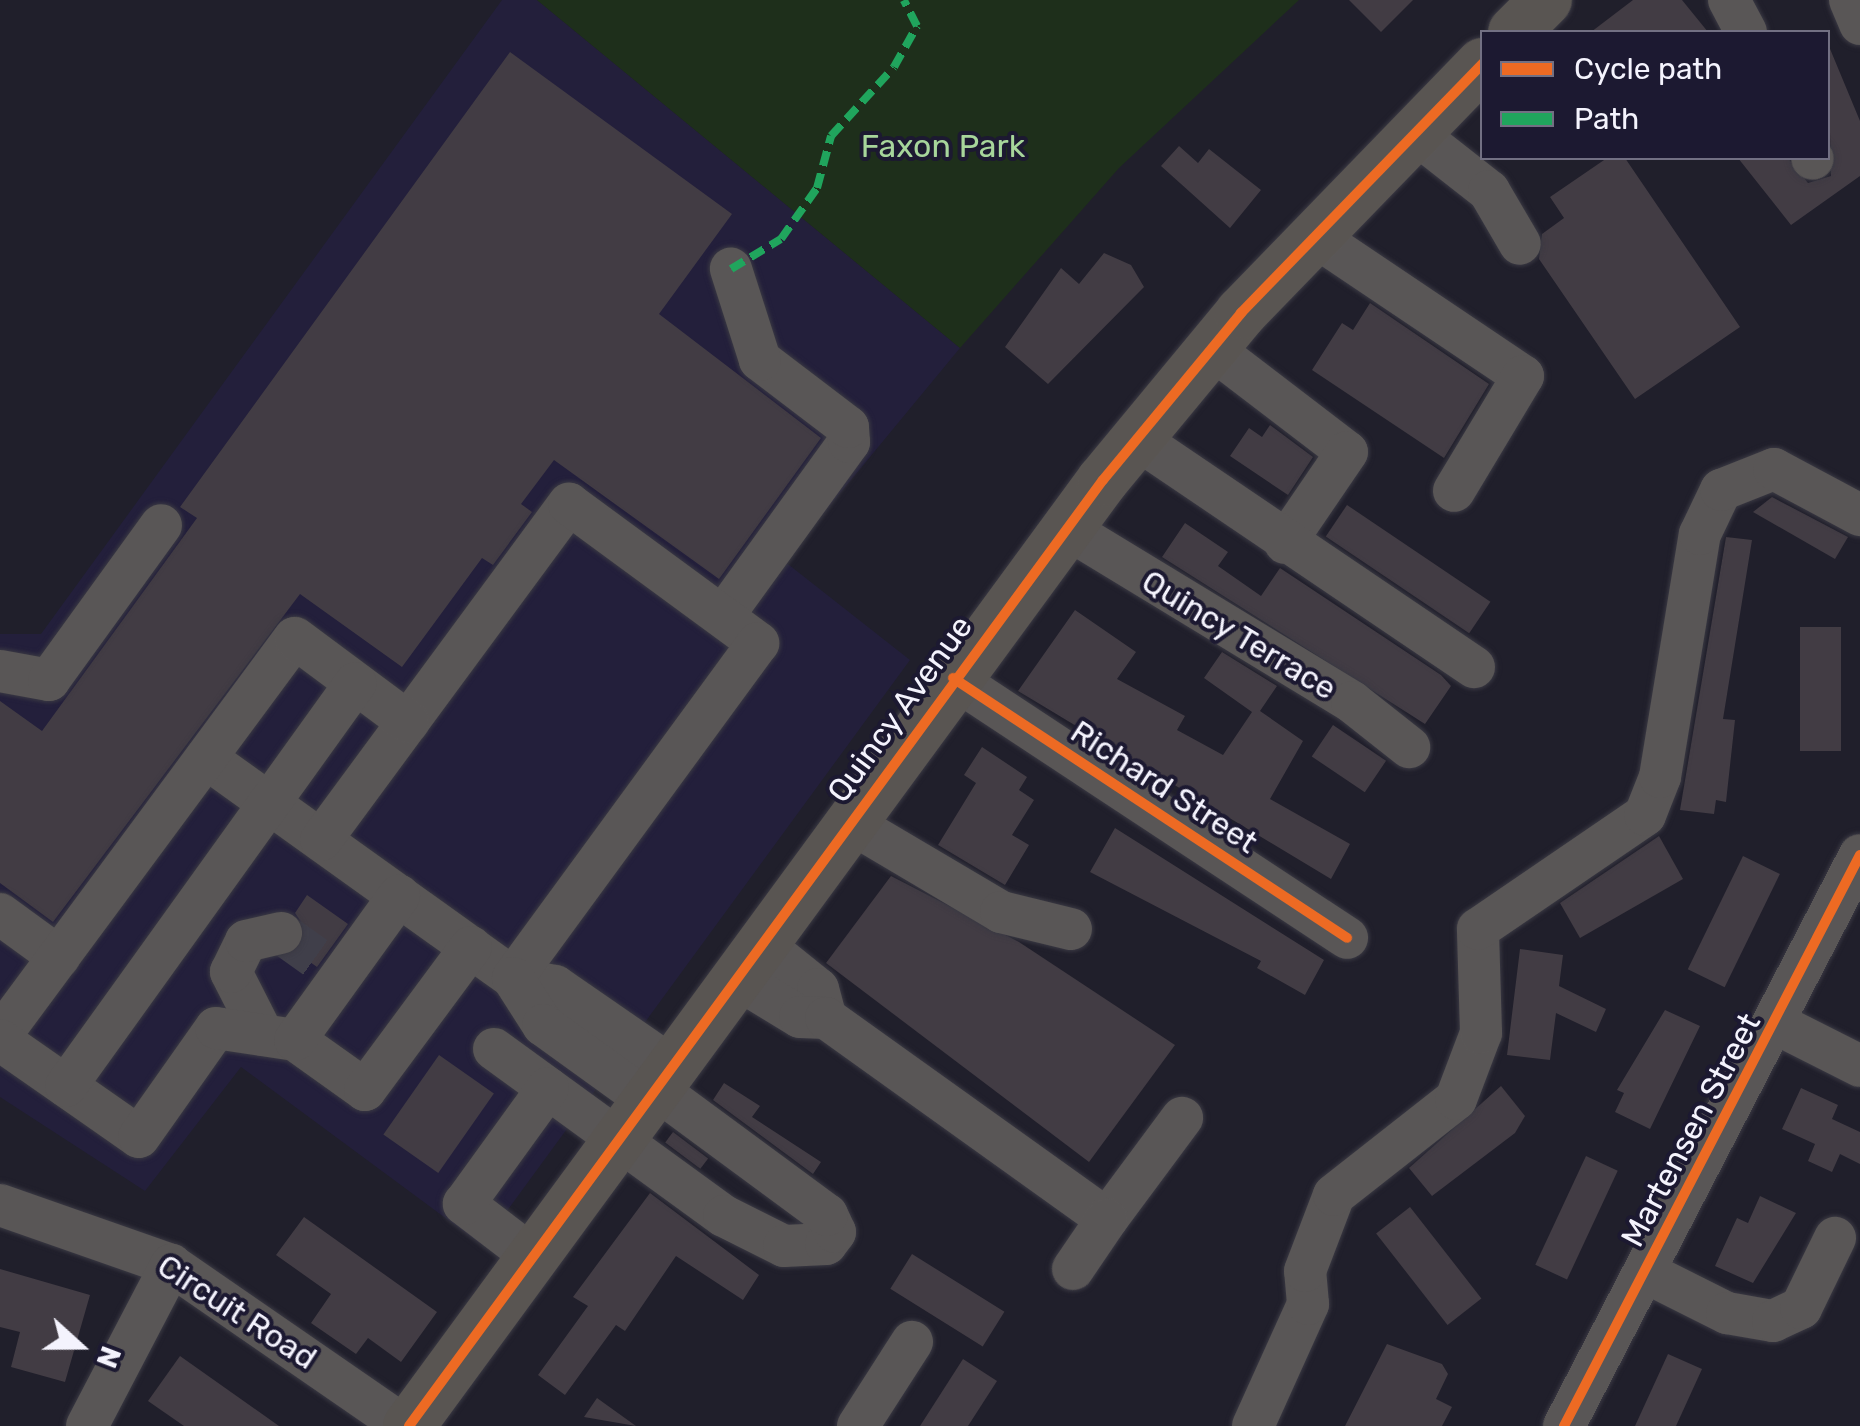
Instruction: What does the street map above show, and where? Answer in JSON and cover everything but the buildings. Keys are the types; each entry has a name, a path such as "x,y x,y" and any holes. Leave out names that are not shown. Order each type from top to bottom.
{"main road":[{"path":"1516,30 1546,0"},
{"name":"Quincy Avenue","path":"415,1423 532,1256 1066,528 1211,348 1313,236 1480,66"}],"street":[{"path":"1729,0 1745,30"},
{"path":"1850,0 1860,24"},
{"path":"1414,133 1489,191 1520,244"},
{"path":"1313,236 1523,376 1454,491"},
{"path":"723,616 849,442 848,427 760,360 730,269"},
{"path":"1211,348 1347,452 1286,543"},
{"path":"1138,439 1474,667"},
{"path":"1253,1426 1308,1304 1304,1270 1334,1195 1456,1099 1481,1033 1478,929 1645,814 1660,776 1700,534 1722,490 1774,469 1860,516"},
{"path":"321,840 569,504 758,643 513,978"},
{"path":"0,671 49,680 161,525"},
{"name":"Quincy Terrace","path":"1066,528 1352,702 1409,748"},
{"path":"408,722 295,638 0,1038 139,1138 216,1028 279,1038 365,1090 471,948"},
{"name":"Richard Street","path":"953,678 1347,938"},
{"path":"66,1086 356,683"},
{"path":"206,758 513,978 555,986 648,1098"},
{"path":"849,822 1001,912 1071,929"},
{"name":"Martensen Street","path":"1564,1426 1860,855"},
{"path":"279,1038 399,896"},
{"path":"0,914 59,957"},
{"path":"279,1038 232,972 246,941 280,933"},
{"path":"749,960 818,989 826,1018 1107,1219"},
{"path":"1776,1023 1860,1066"},
{"path":"494,1049 548,1088 648,1098"},
{"path":"532,1256 464,1204 548,1088"},
{"path":"1073,1269 1182,1118"},
{"name":"Circuit Road","path":"0,1205 171,1265 415,1423"},
{"path":"1645,1272 1727,1313 1773,1321 1801,1308 1835,1238"},
{"path":"88,1426 171,1265"},
{"path":"858,1426 912,1342"}],"shaded area":[{"path":"502,0 537,0 960,348 784,561 910,660 482,1245 241,1067 145,1191 0,1097 0,634 41,634"}],"green space":[{"name":"Faxon Park","path":"537,0 1299,0 1119,168 960,348"}],"tunnel":[{"path":"281,933 326,965"}],"marked path":[{"path":"731,269 781,239 817,188 831,136 894,67 917,26 904,0"}],"cycle path":[{"path":"409,1426 1103,480 1241,313 1480,66"},
{"path":"953,678 1347,938"},
{"path":"1564,1426 1860,855"}]}
